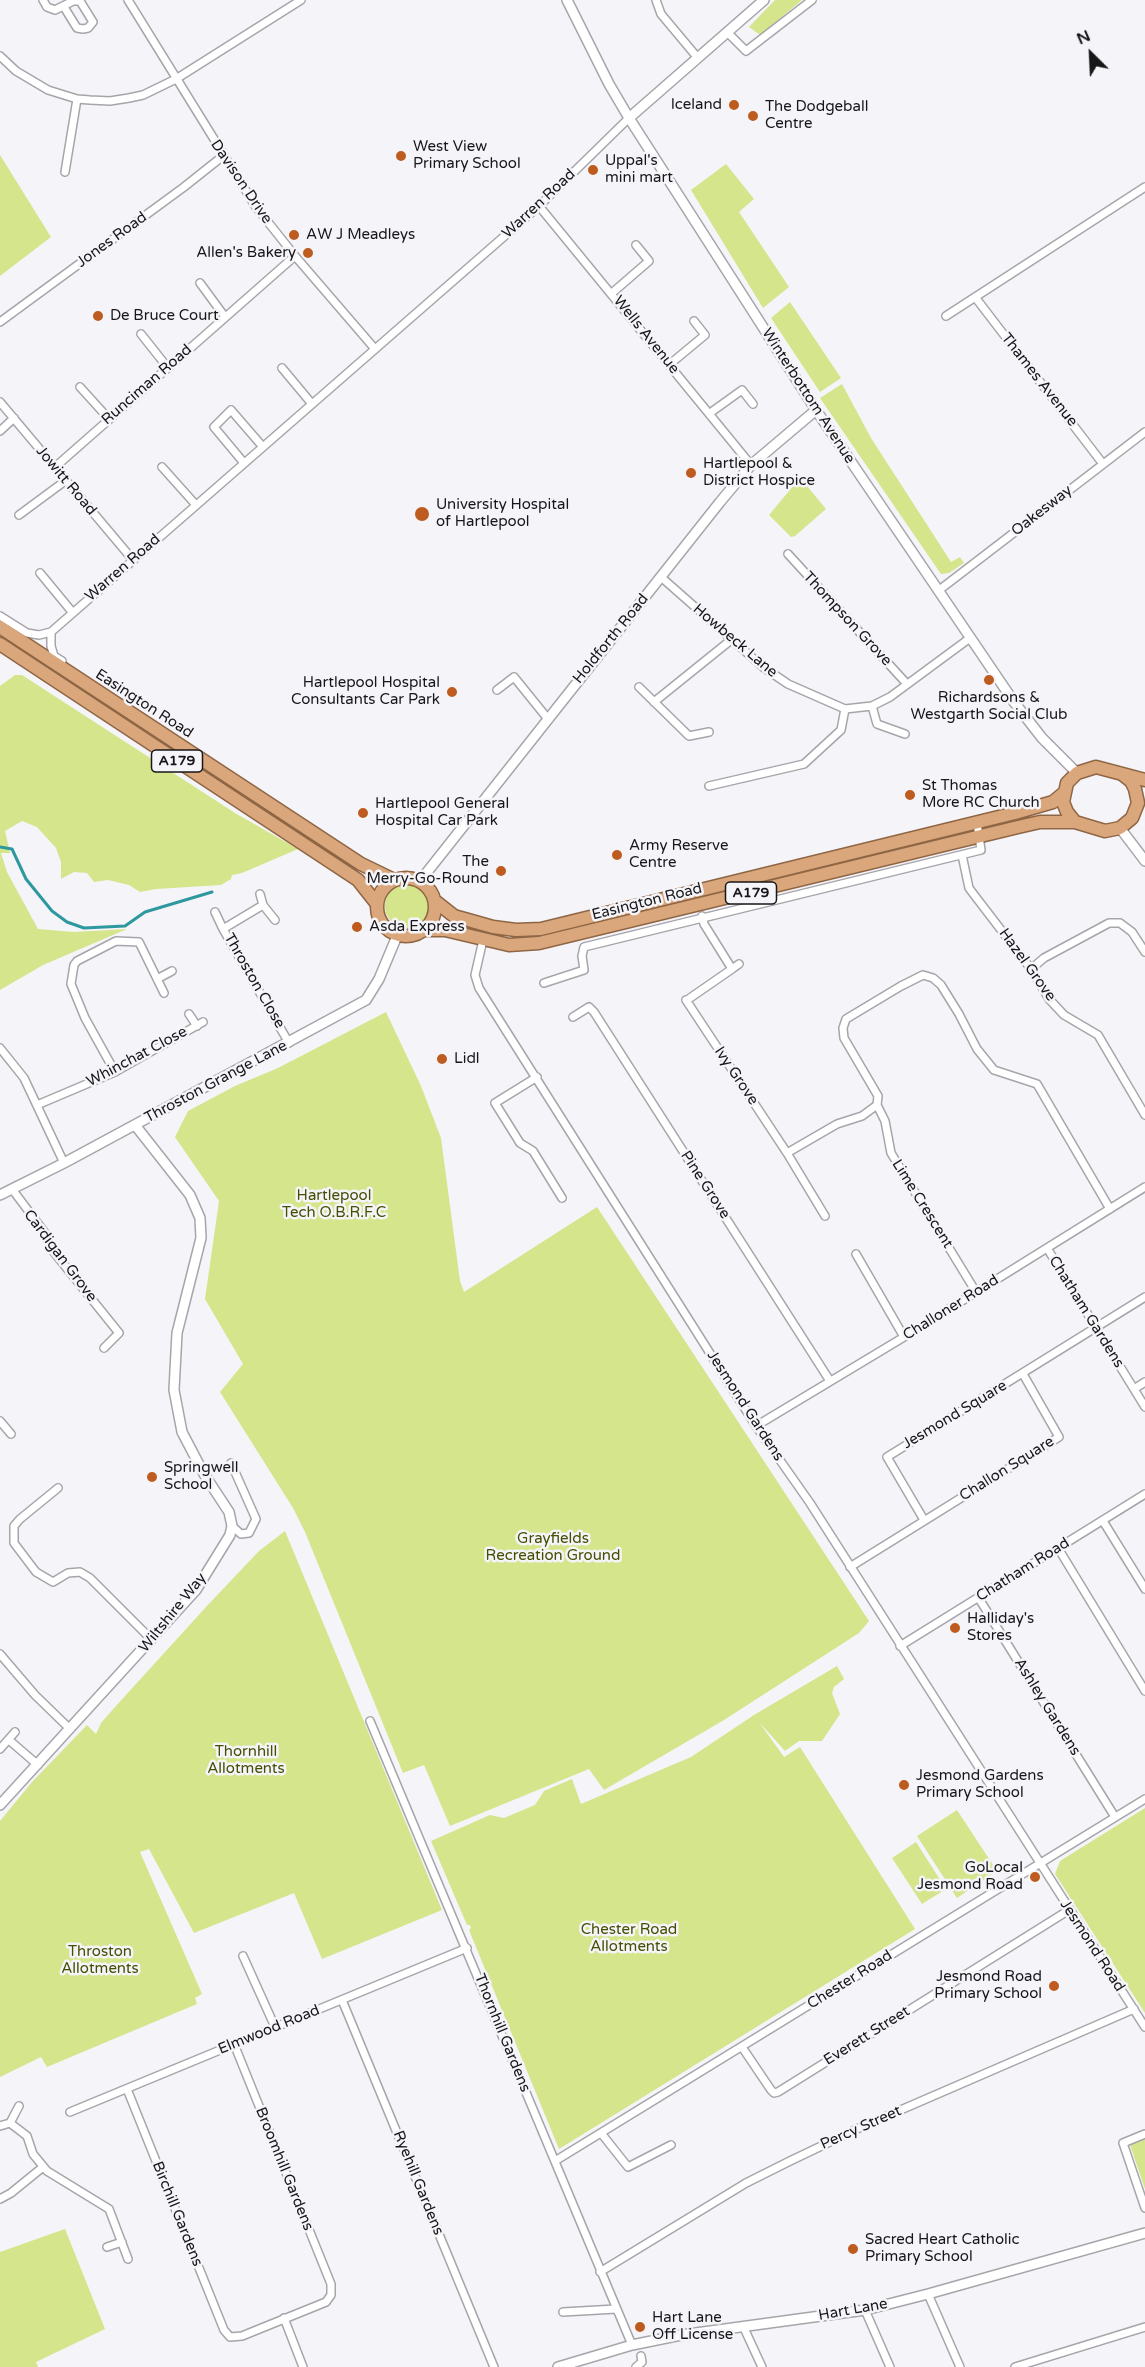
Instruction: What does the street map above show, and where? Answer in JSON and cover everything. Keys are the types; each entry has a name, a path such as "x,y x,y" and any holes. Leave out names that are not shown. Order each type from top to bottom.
{"highway":[{"name":"Easington Road","path":"0,627 361,864 394,880 403,878 420,881 427,886 435,901 454,916 493,927 516,930 541,929 1035,808 1053,802 1064,793"},
{"name":"Easington Road","path":"0,644 358,880 377,904 377,912 383,927 397,936 417,935 426,930 445,930 483,940 527,945 585,933 1040,822 1075,822"},
{"path":"1077,773 1096,767 1145,780"},
{"name":"A179","path":"1064,793 1067,783 1077,773"},
{"path":"1120,828 1132,818 1141,801 1131,781 1122,774"},
{"path":"1064,793 1063,802 1075,822"},
{"name":"A179","path":"1075,822 1105,831 1120,828"},
{"path":"377,904 380,894 394,880"},
{"path":"672,896 675,911"},
{"path":"426,930 436,912 435,901"}],"street":[{"path":"43,0 51,10 64,7 73,1 80,2 92,18 91,25 83,29 77,28 64,7"},
{"name":"Davison Drive","path":"128,0 256,207 375,349"},
{"path":"0,56 31,82 48,90 77,99 110,101 129,98 143,95 176,79 301,0"},
{"name":"Winterbottom Avenue","path":"567,0 629,118 816,410 970,638 1035,729 1077,773"},
{"path":"656,0 661,14 697,57"},
{"name":"Warren Road","path":"51,632 539,206 629,118 764,0"},
{"path":"727,32 746,51 812,0"},
{"path":"65,172 77,99"},
{"name":"Jones Road","path":"0,322 223,156"},
{"path":"946,316 1145,188"},
{"name":"Wells Avenue","path":"539,206 752,465"},
{"path":"612,293 649,261 636,245"},
{"name":"Runciman Road","path":"54,468 295,255"},
{"path":"200,283 225,317"},
{"name":"Thames Avenue","path":"975,297 1103,464"},
{"path":"670,364 705,335 694,321"},
{"path":"141,334 168,368"},
{"path":"282,368 312,404"},
{"path":"80,387 109,419"},
{"path":"710,413 742,390 753,404"},
{"name":"Jowitt Road","path":"0,402 133,560"},
{"path":"244,463 214,427 231,410 263,447"},
{"name":"Holdforth Road","path":"420,881 752,465 816,410"},
{"path":"0,430 14,418"},
{"name":"Oakesway","path":"938,591 1145,432"},
{"path":"162,467 196,505"},
{"path":"19,515 65,481"},
{"name":"Thompson Grove","path":"788,554 907,684"},
{"path":"40,573 73,613"},
{"name":"Howbeck Lane","path":"661,577 763,667 788,684 845,709"},
{"path":"0,616 27,633 39,635 51,632 54,656 65,664 78,679"},
{"path":"709,786 804,764 841,730 845,709 872,706 890,697 970,638"},
{"path":"654,702 731,640"},
{"path":"497,690 514,677 548,719"},
{"path":"639,687 689,736 709,732"},
{"path":"872,706 877,724 905,734"},
{"path":"977,823 980,836"},
{"path":"1120,828 1145,861"},
{"name":"Easington Road","path":"544,982 584,970 582,956 584,947 702,916 981,850 980,836"},
{"name":"Hazel Grove","path":"962,855 969,888 1031,969 1049,999 1064,1015 1098,1035 1145,1115"},
{"path":"260,894 263,905 275,920"},
{"name":"Throston Close","path":"263,905 223,929 289,1042"},
{"path":"215,912 223,929"},
{"path":"702,916 704,924 732,969 739,964"},
{"path":"581,919 587,940 594,944"},
{"path":"1031,969 1044,958 1109,923 1120,923 1132,932 1145,952"},
{"name":"Throston Grange Lane","path":"0,1195 64,1163 366,1000 380,979 397,936"},
{"name":"Jesmond Gardens","path":"483,940 475,975 479,988 756,1426 810,1503 1039,1864"},
{"path":"115,1072 78,1001 71,984 72,969 77,962 116,941 139,942 164,993"},
{"name":"Ivy Grove","path":"732,969 688,999 825,1216"},
{"path":"157,979 171,971"},
{"name":"Lime Crescent","path":"976,1292 891,1153 885,1120 877,1105 878,1096 844,1038 843,1028 846,1019 924,975 933,978 941,985 959,1014 977,1050 994,1070 1037,1084 1110,1209"},
{"name":"Pine Grove","path":"573,1017 589,1007 600,1020 830,1381"},
{"name":"Whinchat Close","path":"37,1105 115,1072 200,1024 189,1014"},
{"path":"0,1048 24,1078 64,1163"},
{"path":"537,1077 495,1103 520,1143 532,1151 562,1198"},
{"path":"787,1153 837,1124 862,1116 877,1105"},
{"path":"135,1125 190,1195 200,1218 201,1238 177,1334 174,1390 182,1432 204,1474 229,1512 232,1526 241,1534 249,1533 256,1519 231,1463"},
{"name":"Challoner Road","path":"756,1426 1145,1187"},
{"name":"Cardigan Grove","path":"12,1189 48,1237 49,1246 119,1333 104,1348"},
{"name":"Chatham Gardens","path":"1047,1248 1145,1407"},
{"path":"856,1254 904,1337"},
{"name":"Jesmond Square","path":"924,1520 887,1457 1145,1297"},
{"name":"Challon Square","path":"850,1567 1059,1437 1023,1374"},
{"path":"1134,1389 1145,1382"},
{"path":"1,1425 11,1434"},
{"path":"58,1488 20,1518 14,1527 14,1543 36,1572 53,1582 68,1573 80,1572 90,1578 152,1640"},
{"name":"Chatham Road","path":"900,1646 1145,1494"},
{"path":"1103,1521 1145,1589"},
{"name":"Wiltshire Way","path":"0,1806 196,1590 230,1535 232,1526"},
{"path":"1058,1548 1145,1691"},
{"name":"Ashley Gardens","path":"978,1597 1115,1817"},
{"path":"0,1654 35,1695 70,1729"},
{"name":"Thornhill Gardens","path":"370,1721 632,2345"},
{"path":"0,1749 15,1732"},
{"path":"9,1740 38,1765"},
{"name":"Chester Road","path":"555,2162 1145,1799"},
{"name":"Jesmond Road","path":"1039,1864 1145,2027"},
{"name":"Everett Street","path":"742,2047 771,2090 774,2093 778,2092 1069,1910"},
{"name":"Elmwood Road","path":"70,2112 467,1948"},
{"path":"243,1956 275,2028"},
{"name":"Ryehill Gardens","path":"342,2000 494,2367"},
{"name":"Percy Street","path":"600,2272 746,2183 790,2161 859,2128 1134,2009"},
{"name":"Broomhill Gardens","path":"234,2044 331,2284 331,2295 326,2302 284,2318"},
{"name":"Birchill Gardens","path":"127,2088 224,2330 230,2337 242,2336 284,2318"},
{"path":"0,2126 10,2123 19,2106"},
{"path":"10,2123 27,2136 33,2154 43,2167 109,2209 128,2259"},
{"path":"601,2133 628,2167 671,2145"},
{"path":"1145,2134 1123,2143 1145,2208"},
{"path":"0,2199 43,2167"},
{"name":"Hart Lane","path":"558,2367 584,2364 632,2345 681,2335 865,2310 928,2295 1145,2233"},
{"path":"107,2247 122,2242"},
{"path":"928,2295 960,2367"},
{"path":"563,2312 616,2309"},
{"path":"865,2310 891,2367"},
{"path":"284,2318 303,2367"},
{"path":"1015,2367 1145,2327"},
{"path":"744,2328 762,2367"},
{"path":"636,2367 642,2362 641,2356"}],"green space":[{"path":"775,0 802,0 760,35 749,27"},
{"path":"0,155 51,237 0,276"},
{"path":"726,164 754,199 739,212 789,287 763,308 691,190"},
{"path":"790,302 841,378 820,392 771,318"},
{"path":"842,384 871,438 951,562 960,557 964,563 949,573 941,574 820,398"},
{"path":"802,480 826,509 791,537 769,515 794,485"},
{"path":"15,675 22,675 235,813 298,849 242,873 232,875 231,879 221,885 140,892 129,885 108,880 94,882 87,873 74,872 61,879 61,862 56,848 37,827 22,821 5,831 10,853 1,853 7,872 38,929 74,932 127,929 43,965 0,990 0,686"},
{"path":"407,884 422,891 429,906 422,921 407,928 392,921 385,906 392,891"},
{"name":"Grayfields Recreation Ground","path":"386,1012 421,1086 441,1138 460,1281 464,1292 597,1207 869,1621 859,1633 724,1720 604,1790 589,1769 450,1826 424,1765 403,1773 305,1532 293,1508 220,1392 243,1364 205,1299 219,1201 175,1137 188,1111"},
{"name":"Thornhill Allotments","path":"285,1531 442,1910 322,1959 294,1893 194,1933 149,1849 140,1852 202,1994 195,1998 197,2004 47,2067 41,2057 0,2077 0,1821 32,1782 87,1725 96,1734 101,1723 206,1607 259,1551"},
{"name":"Chester Road Allotments","path":"837,1666 844,1679 834,1687 832,1693 840,1714 822,1741 799,1741 785,1751 759,1722 784,1757 800,1747 915,1929 559,2149 469,1930 470,1925 467,1925 431,1841 490,1815 504,1818 535,1805 544,1791 572,1779 581,1804 691,1757 754,1715"},
{"path":"1145,1808 1145,2013 1055,1874 1060,1861"},
{"path":"957,1810 997,1871 957,1898 917,1836"},
{"path":"916,1842 946,1889 922,1904 892,1858"},
{"path":"1145,2139 1145,2189 1130,2145"},
{"path":"65,2229 105,2329 36,2362 38,2367 0,2367 0,2252"}],"waterway":[{"path":"0,847 12,849 26,879 52,911 67,922 84,928 125,926 145,912 212,892"}],"place":[{"name":"Iceland","path":"734,105"},
{"name":"The Dodgeball Centre","path":"753,116"},
{"name":"West View Primary School","path":"401,156"},
{"name":"Uppal's mini mart","path":"593,170"},
{"name":"AW J Meadleys","path":"294,235"},
{"name":"Allen's Bakery","path":"308,253"},
{"name":"De Bruce Court","path":"98,316"},
{"name":"Hartlepool & District Hospice","path":"691,473"},
{"name":"University Hospital of Hartlepool","path":"422,514"},
{"name":"Richardsons & Westgarth Social Club","path":"989,680"},
{"name":"Hartlepool Hospital Consultants Car Park","path":"452,692"},
{"name":"St Thomas More RC Church","path":"910,795"},
{"name":"Hartlepool General Hospital Car Park","path":"363,813"},
{"name":"Army Reserve Centre","path":"617,855"},
{"name":"The Merry-Go-Round","path":"501,871"},
{"name":"Asda Express","path":"357,927"},
{"name":"Lidl","path":"442,1059"},
{"name":"Springwell School","path":"152,1477"},
{"name":"Halliday's Stores","path":"955,1628"},
{"name":"Jesmond Gardens Primary School","path":"904,1785"},
{"name":"GoLocal Jesmond Road","path":"1035,1877"},
{"name":"Jesmond Road Primary School","path":"1054,1986"},
{"name":"Sacred Heart Catholic Primary School","path":"853,2249"},
{"name":"Hart Lane Off License","path":"640,2327"}],"park label":[{"name":"Hartlepool Tech O.B.R.F.C","path":"334,1204"},
{"name":"Throston Allotments","path":"100,1960"}]}
